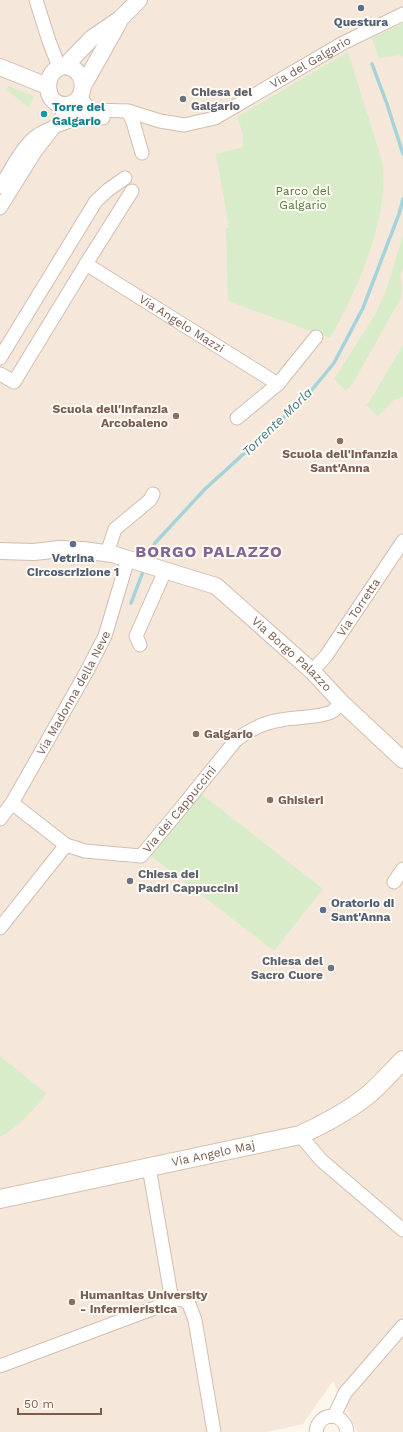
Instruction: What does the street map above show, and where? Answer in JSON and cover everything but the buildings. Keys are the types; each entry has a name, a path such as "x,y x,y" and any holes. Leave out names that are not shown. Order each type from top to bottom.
{"main road":[{"name":"Via Angelo Maj","path":"0,1199 300,1135 331,1120 369,1094 403,1060"}],"street":[{"path":"36,0 49,41 56,73 51,97 54,102 55,115 53,127"},
{"path":"56,73 92,38 120,19 139,0"},
{"name":"Via del Galgario","path":"78,95 88,108 93,110 128,111 184,125 215,118 343,43 403,14"},
{"path":"0,208 35,152 78,95 120,19"},
{"path":"5,68 56,73 73,68 80,75 83,81 78,95 84,116"},
{"path":"54,102 60,104 78,95"},
{"path":"0,187 28,143 53,127 84,116 103,118 128,111 133,122 142,153"},
{"path":"0,358 96,201 125,178"},
{"path":"0,374 14,382 132,191"},
{"name":"Via Angelo Mazzi","path":"86,264 278,384"},
{"path":"237,418 278,384 316,337"},
{"path":"107,553 115,529 150,500 153,494"},
{"name":"Via Torretta","path":"312,671 326,656 403,541"},
{"name":"Via Borgo Palazzo","path":"0,551 34,552 60,549 107,553 216,586 312,671 341,702 403,760"},
{"name":"Via Madonna della Neve","path":"0,819 12,803 87,672 105,636 130,559"},
{"path":"140,645 136,636 162,570"},
{"name":"Via dei Cappuccini","path":"12,803 66,845 84,851 141,856 236,740 244,734 259,727 279,720 315,716 333,711 341,702"},
{"path":"0,928 66,845"},
{"path":"394,882 403,869"},
{"path":"300,1135 321,1160 403,1230"},
{"path":"150,1167 171,1302"},
{"path":"0,1366 182,1299 189,1304 195,1320 214,1432"},
{"path":"338,1418 341,1401 345,1393 403,1326"},
{"path":"316,1432 317,1427 325,1417 338,1418 346,1426 347,1432"}],"shaded area":[{"path":"0,0 403,0 403,1432 357,1432 333,1381 303,1424 268,1432 0,1432"}],"green space":[{"path":"403,23 403,56 379,58 372,38"},
{"name":"Parco del Galgario","path":"348,52 382,161 383,182 377,228 370,252 351,298 330,338 228,301 226,228 229,228 216,154 243,147 243,134 237,117"},
{"path":"8,86 34,96 29,108 7,90"},
{"path":"403,235 403,267 400,276 402,290 399,304 397,305 353,383 346,391 334,379 376,313 387,288"},
{"path":"403,345 403,397 394,400 378,416 366,405"},
{"path":"199,792 323,889 274,951 150,855"},
{"path":"0,1056 47,1094 20,1123 0,1137"}],"waterway":[{"name":"Torrente Morla","path":"372,64 403,154"},
{"name":"Torrente Morla","path":"148,560 155,543 205,489 306,397 334,363 363,308 399,214 403,199"},
{"name":"Torrente Morla","path":"131,603 144,569"}],"place":[{"name":"Questura","path":"361,8"},
{"name":"Chiesa del Galgario","path":"183,99"},
{"name":"Torre del Galgario","path":"44,114"},
{"name":"Scuola dell'Infanzia Arcobaleno","path":"176,416"},
{"name":"Scuola dell'Infanzia Sant'Anna","path":"340,441"},
{"name":"Vetrina Circoscrizione 1","path":"73,544"},
{"name":"Galgario","path":"196,734"},
{"name":"Ghisleri","path":"270,800"},
{"name":"Chiesa dei Padri Cappuccini","path":"130,881"},
{"name":"Oratorio di Sant'Anna","path":"323,910"},
{"name":"Chiesa del Sacro Cuore","path":"331,968"},
{"name":"Humanitas University - Infermieristica","path":"72,1302"}],"district":[{"name":"BORGO PALAZZO","path":"209,551"}]}
